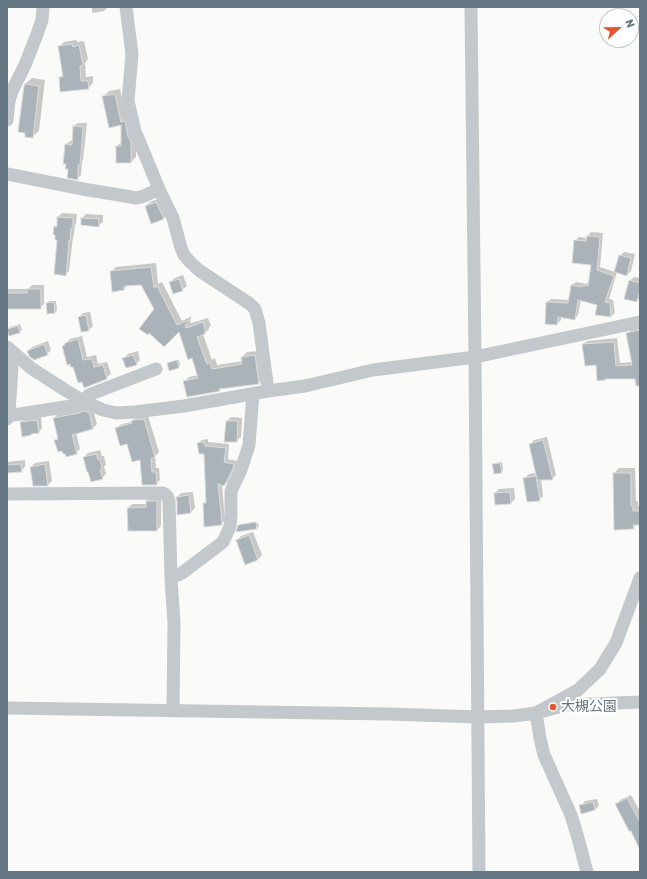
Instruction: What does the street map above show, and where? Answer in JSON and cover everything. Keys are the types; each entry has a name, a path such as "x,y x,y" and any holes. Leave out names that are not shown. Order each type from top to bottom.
{"street":[{"path":"7,120 9,101 12,91 25,65 36,37 42,20 44,7"},
{"path":"126,7 132,54 128,96 129,108 135,131 159,189 173,218 184,255 200,271 250,304 255,309 259,323 268,391"},
{"path":"471,7 479,872"},
{"path":"7,174 83,190 137,198 159,189"},
{"path":"10,350 31,368 64,390 103,410 116,413 184,406 305,386 373,370 475,357 640,322"},
{"path":"10,350 7,417 78,406 85,402 91,394 156,369"},
{"path":"171,578 182,573 223,542 228,531 231,515 231,491 241,470 249,444 253,394"},
{"path":"7,494 165,494 169,501 174,623 173,711"},
{"path":"536,713 578,690 600,669 616,643 640,578"},
{"path":"7,708 478,717 514,716 536,713 566,706 640,702"},
{"path":"536,713 544,755 571,815 587,872"}],"building":[{"path":"72,44 73,47 79,45 83,65 80,66 81,81 88,81 89,89 60,92 59,77 63,77 58,46"},
{"path":"25,84 39,86 33,138 25,137 25,133 18,132"},
{"path":"115,94 121,122 125,121 128,136 131,142 131,163 116,163 116,146 121,146 121,125 109,128 102,96"},
{"path":"73,126 83,127 80,165 78,165 78,180 67,178 68,169 65,169 66,164 63,164 65,144 72,145"},
{"path":"156,202 164,219 151,224 145,206"},
{"path":"57,217 73,218 73,228 71,228 70,241 69,240 66,276 54,274 57,240 55,240 55,235 53,234 54,226 57,227"},
{"path":"81,218 99,219 99,227 81,225"},
{"path":"587,236 600,237 597,270 614,276 605,302 610,303 611,317 595,315 597,305 578,300 575,320 558,317 557,325 545,324 546,302 568,303 571,285 582,287 583,285 588,286 591,265 572,263 574,240 586,241"},
{"path":"619,255 631,258 627,276 614,272"},
{"path":"151,267 154,288 157,286 177,325 191,319 185,325 186,328 203,322 206,332 204,332 205,334 197,337 207,364 210,363 212,369 242,364 241,357 255,355 259,384 219,389 220,391 187,397 183,381 198,378 192,358 188,360 179,332 164,347 149,333 148,335 139,329 154,309 141,285 124,286 124,290 112,292 110,271"},
{"path":"179,279 183,291 173,294 169,282"},
{"path":"629,280 640,283 637,302 624,299"},
{"path":"27,289 41,289 41,309 7,309 7,293 27,293"},
{"path":"54,302 55,313 47,314 46,303"},
{"path":"86,315 89,331 81,332 78,317"},
{"path":"18,326 20,333 9,336 7,329"},
{"path":"639,330 640,386 636,386 635,379 605,379 597,381 596,365 585,366 582,344 614,342 616,366 632,365 626,333"},
{"path":"78,339 83,360 92,359 94,367 103,365 107,379 84,388 82,382 78,383 73,367 70,367 70,364 67,365 62,346 65,345 65,343"},
{"path":"44,344 48,355 34,360 29,356 27,351"},
{"path":"133,355 137,365 126,368 122,358"},
{"path":"177,360 179,368 169,371 167,363"},
{"path":"85,411 89,413 93,429 72,435 77,454 66,457 62,451 58,452 54,440 58,439 53,418"},
{"path":"144,419 155,457 151,459 152,472 156,472 157,485 142,485 140,460 132,462 127,444 120,446 115,428 132,423 131,421 134,420"},
{"path":"37,420 39,433 22,437 20,422"},
{"path":"226,421 238,421 237,442 224,442"},
{"path":"543,440 553,480 537,480 529,444"},
{"path":"204,442 205,446 226,448 224,462 234,464 224,486 218,484 222,525 204,527 203,503 206,503 204,454 199,454 197,443"},
{"path":"96,454 98,460 100,459 102,470 100,470 103,479 91,482 83,457"},
{"path":"500,463 502,473 494,474 492,464"},
{"path":"21,464 22,472 7,473 7,465"},
{"path":"45,464 48,486 33,486 30,467"},
{"path":"613,473 631,473 631,506 633,506 633,511 640,511 640,525 633,525 634,529 614,530"},
{"path":"536,476 540,501 527,502 523,478"},
{"path":"510,492 511,504 495,505 494,493"},
{"path":"189,495 191,513 177,515 176,497"},
{"path":"146,501 157,501 157,531 128,531 127,508 146,507"},
{"path":"256,522 257,529 236,532 238,525"},
{"path":"249,535 258,560 245,565 236,540"},
{"path":"627,798 640,822 640,850 615,804"},
{"path":"593,802 595,810 581,814 579,805"}],"place":[{"name":"大槻公園","path":"553,707"}]}
